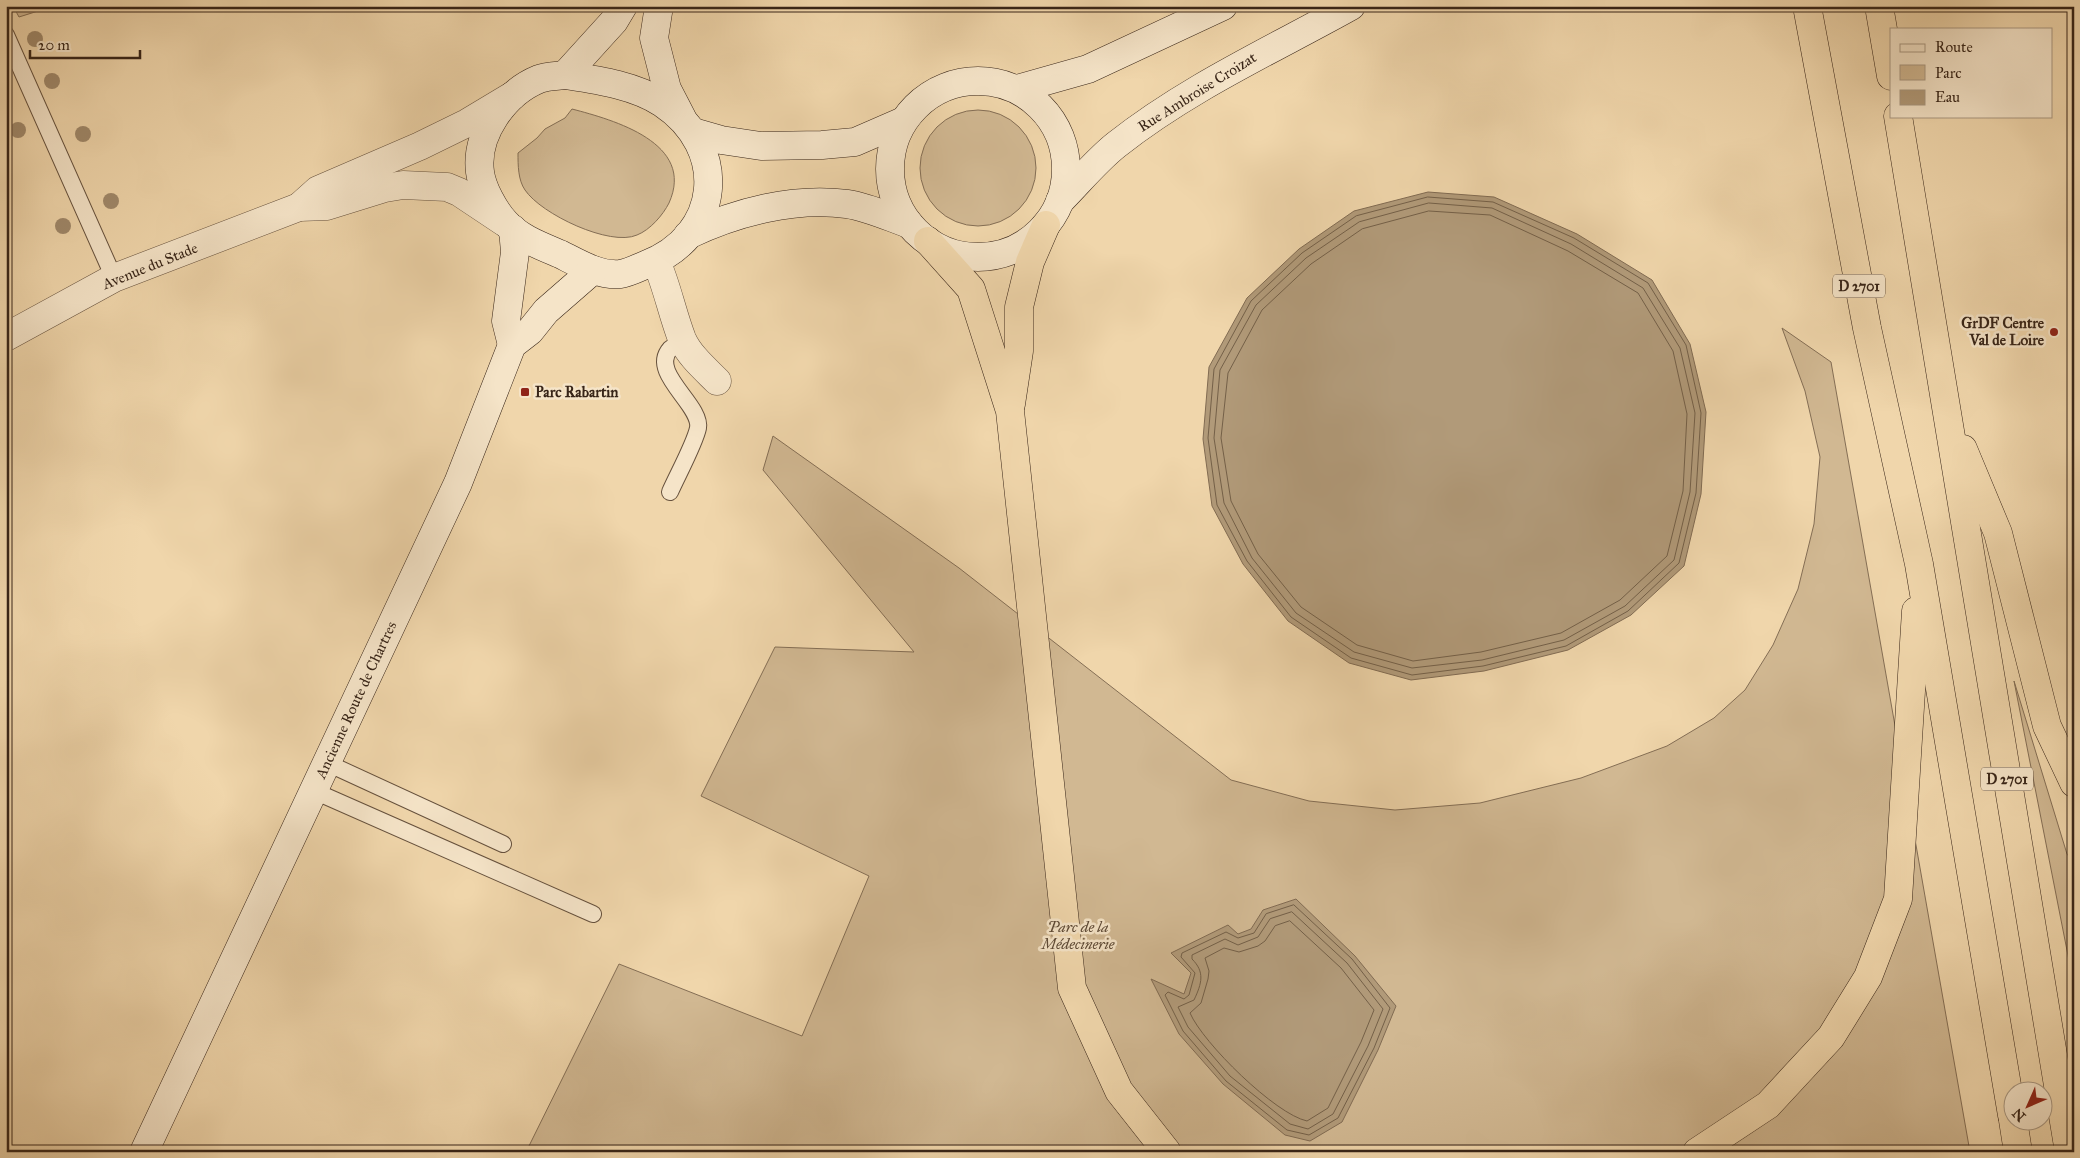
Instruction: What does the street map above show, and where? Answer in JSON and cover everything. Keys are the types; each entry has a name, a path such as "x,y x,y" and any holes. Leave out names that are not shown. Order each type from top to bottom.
{"highway":[{"name":"D 2701","path":"1807,6 1867,328 1919,564 2006,1080"},
{"path":"1879,6 1890,70"},
{"name":"D 2701","path":"1898,118 2069,1152"},
{"path":"1010,411 1019,351 1019,307 1030,262 1046,225"},
{"path":"918,233 971,289 1010,411 1072,988 1118,1091 1167,1152"},
{"path":"1945,406 1998,533 2047,726 2074,783"},
{"path":"1697,1152 1768,1106 1831,1037 1868,977 1898,899 1919,564"},
{"path":"2015,1130 2018,1152"}],"main road":[{"path":"565,74 614,21 623,6"},
{"path":"659,6 654,38 668,89 703,154 710,178 706,205 701,218 688,235"},
{"path":"1017,88 1088,69 1223,6"},
{"name":"Rue Ambroise Croizat","path":"1060,201 1114,147 1134,131 1239,64 1351,6"},
{"name":"Avenue du Stade","path":"299,207 318,190 420,146 467,123 540,78 565,74 598,80 643,94 661,103 688,126"},
{"path":"688,235 710,224 763,209 807,203 848,204 918,233 947,252 963,258 990,258 1014,250 1046,225 1060,201 1066,176 1064,149 1054,124 1039,103 1017,88 992,80 965,80 940,87 918,102 901,122 891,147 889,174 895,201 918,233"},
{"path":"512,345 506,321 515,252 509,226 489,197 480,173 480,151 489,127 498,112 513,95"},
{"path":"688,126 721,140 761,146 855,142 901,122"},
{"name":"Avenue du Stade","path":"6,337 114,278 299,207 327,206 385,188 403,185 447,187 509,226 522,237 593,270 620,274 656,261 670,252 688,235"},
{"path":"656,261 665,282 683,340 699,363 717,381"},
{"name":"Ancienne Route de Chartres","path":"144,1152 458,483 512,345 530,331 546,311 593,270"}],"lane":[{"path":"6,35 114,278"},
{"path":"670,492 698,427 696,415 674,385 665,366 669,350 683,340"},
{"path":"327,763 503,844"},
{"path":"314,791 593,914"}],"green space":[{"path":"13,6 54,6 19,17"},
{"path":"572,109 609,120 646,138 661,150 671,165 674,182 669,203 656,222 642,233 625,237 610,236 577,226 545,209 525,190 519,172 518,153 545,129 565,118"},
{"path":"978,110 1000,114 1019,127 1032,146 1036,168 1032,190 1019,209 1000,222 978,226 956,222 937,209 924,190 920,168 924,146 937,127 956,114"},
{"name":"Parc de la Médecinerie","path":"1782,328 1831,362 1970,1152 526,1152 619,964 802,1036 869,876 701,796 775,647 914,652 763,470 773,436 959,568 1231,780 1309,801 1395,810 1480,803 1581,778 1667,746 1714,718 1745,690 1773,645 1798,589 1814,524 1820,457 1805,391"},
{"path":"2014,681 2067,854 2074,863 2074,986"}],"water":[{"path":"1428,192 1494,197 1577,234 1652,280 1690,344 1706,412 1701,494 1684,566 1631,615 1568,650 1484,671 1411,680 1349,663 1288,621 1243,564 1212,506 1203,439 1209,367 1247,298 1299,249 1354,211"},
{"path":"1296,899 1355,956 1396,1006 1378,1050 1342,1122 1310,1141 1285,1135 1223,1084 1179,1034 1151,979 1184,994 1191,973 1171,953 1228,925 1238,934 1251,929 1263,910"}],"place":[{"name":"GrDF Centre Val de Loire","path":"2054,332"},
{"name":"Parc Rabartin","path":"525,392"}]}
